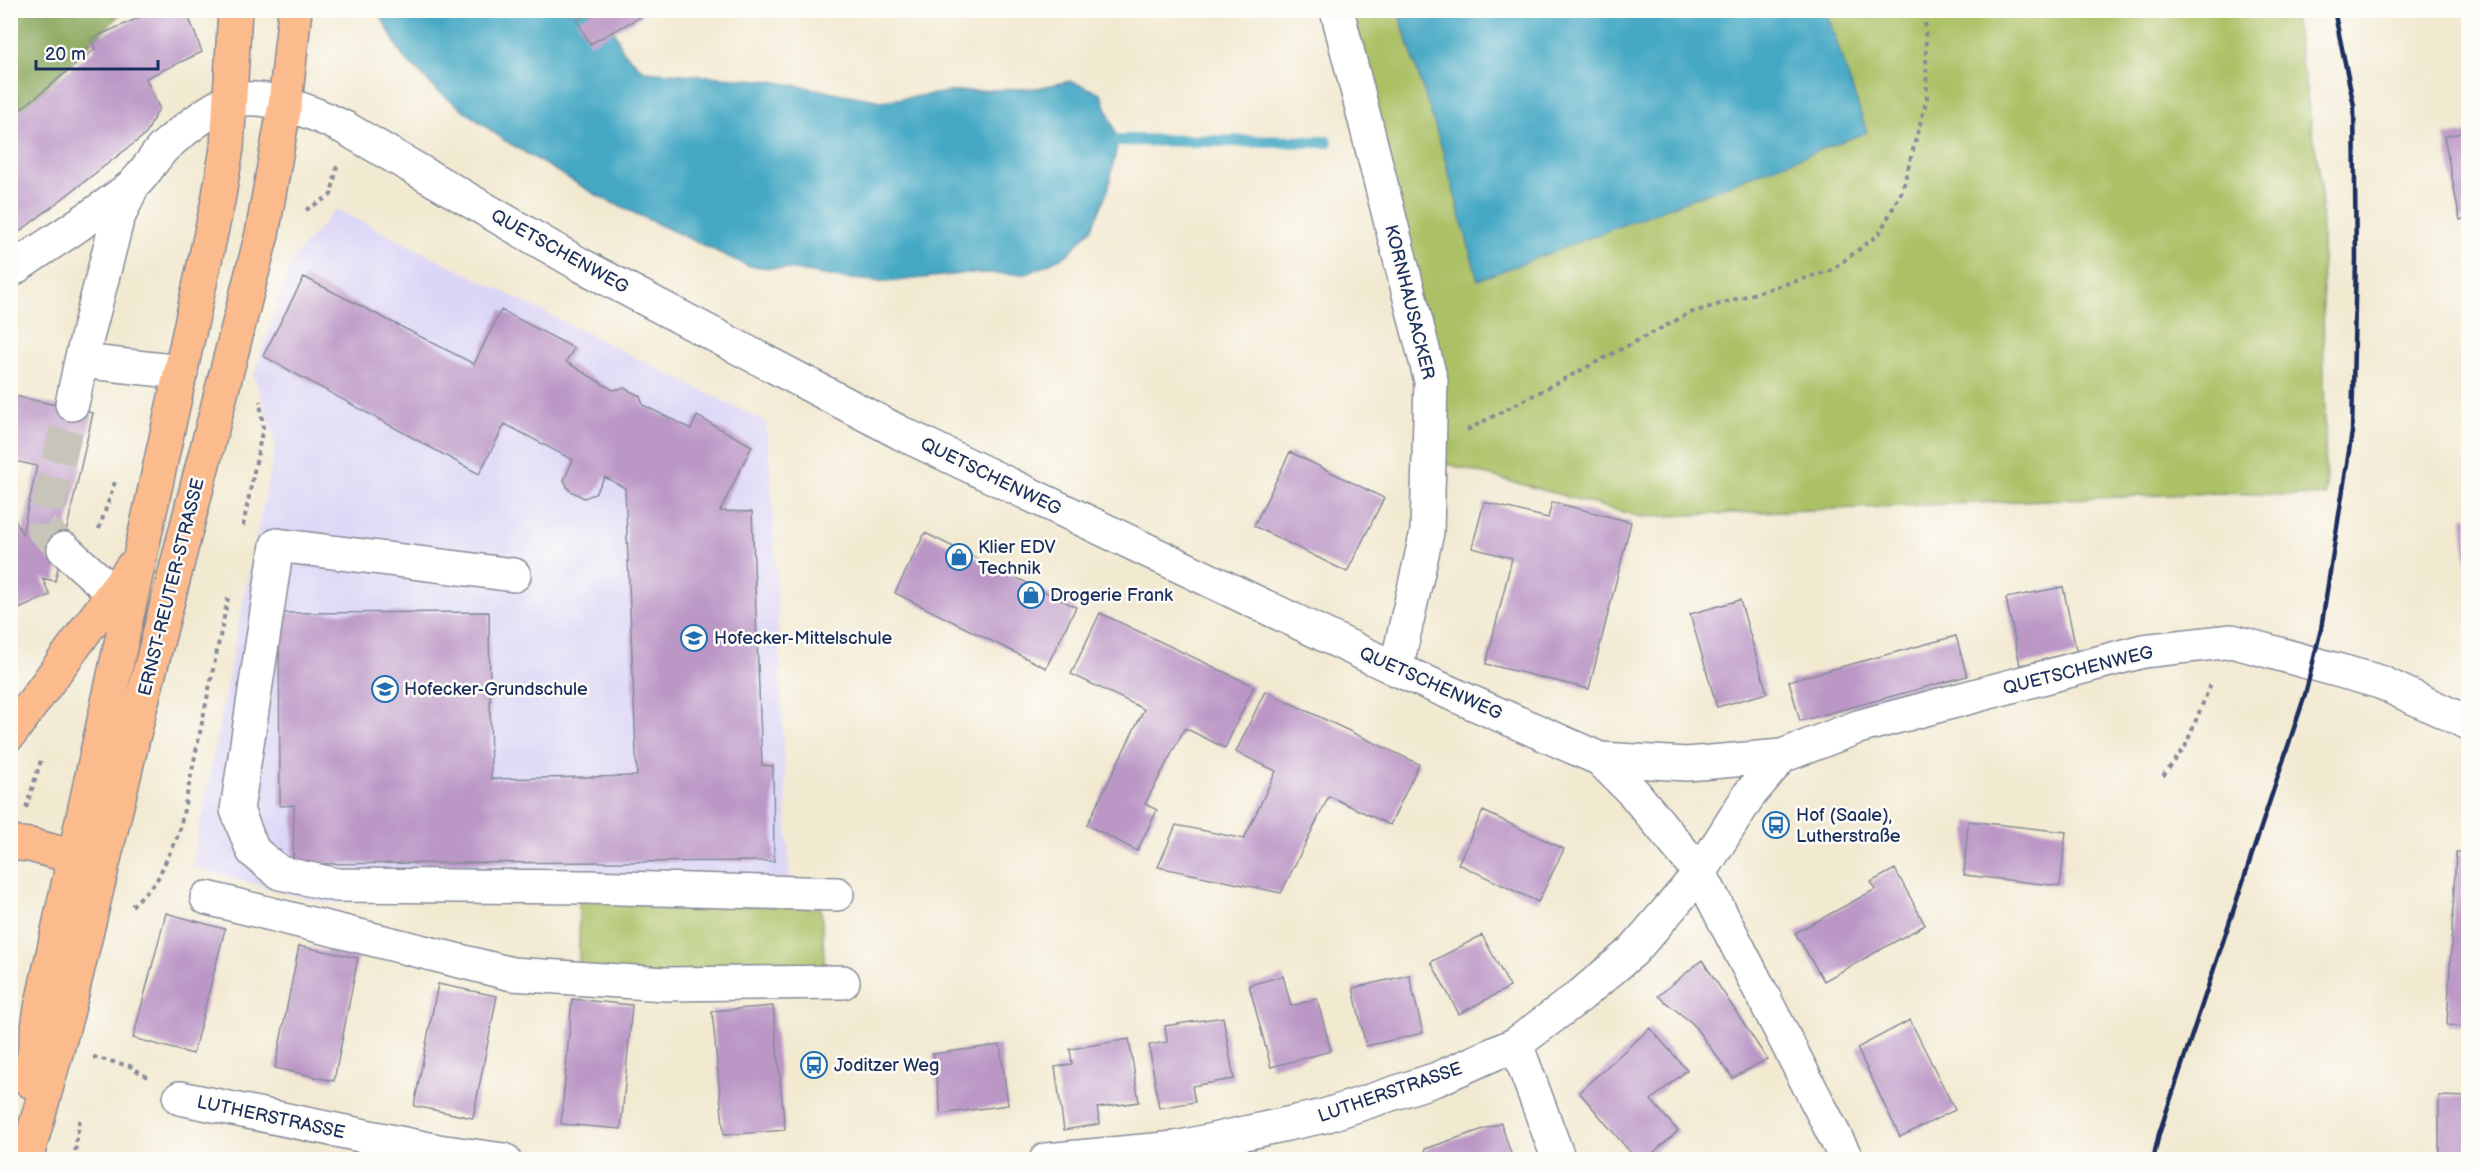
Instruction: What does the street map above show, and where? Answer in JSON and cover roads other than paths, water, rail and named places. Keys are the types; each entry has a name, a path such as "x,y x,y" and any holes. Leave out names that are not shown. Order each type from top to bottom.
{"main road":[{"name":"ERNST-REUTER-STRASSE","path":"26,1160 67,1014 89,861 138,558 218,201 227,148 236,10"},
{"name":"ERNST-REUTER-STRASSE","path":"19,1160 41,1008 141,705 262,234 285,104 295,10"},
{"path":"15,729 138,558"},
{"path":"13,843 89,861"}],"street":[{"name":"KORNHAUSACKER","path":"1337,10 1431,381 1427,532 1396,669"},
{"name":"QUETSCHENWEG","path":"230,101 257,100 285,104 316,114 345,128 580,265 901,433 1396,669 1600,759 1687,764 1782,756"},
{"path":"72,404 117,220 133,185 163,148 230,101"},
{"path":"10,271 133,185"},
{"path":"81,361 181,372"},
{"path":"514,574 277,544 237,810 253,850 280,873 337,885 586,887 837,894"},
{"path":"75,558 113,593"},
{"name":"QUETSCHENWEG","path":"1858,727 2143,651 2232,641 2380,682 2469,723"},
{"name":"LUTHERSTRASSE","path":"1046,1160 1176,1148 1323,1116 1437,1079 1516,1044 1581,995 1633,951 1700,873 1749,795 1782,756 1858,727"},
{"path":"1600,759 1634,793 1700,873 1847,1160"},
{"path":"207,898 512,974 665,984 843,982"},
{"path":"1516,1044 1559,1160"},
{"name":"LUTHERSTRASSE","path":"180,1098 438,1151 504,1160"}],"water":[{"path":"378,11 605,11 623,51 644,71 771,81 882,101 950,92 1037,88 1070,81 1101,93 1118,140 1108,190 1092,228 1067,255 1027,274 969,273 886,282 748,266 600,197 504,140 438,91 403,57"},
{"path":"1398,11 1826,11 1867,132 1478,280 1442,148"}],"waterway":[{"path":"1118,140 1327,142"}],"tunnel":[{"path":"64,549 43,529 72,404"}],"railway":[{"path":"2153,1160 2159,1134 2305,695 2321,629 2352,432 2356,259 2354,106 2334,10"}],"place":[{"name":"Klier EDV Technik","path":"959,557"},
{"name":"Drogerie Frank","path":"1031,595"},
{"name":"Hofecker-Mittelschule","path":"694,638"},
{"name":"Hofecker-Grundschule","path":"385,689"},
{"name":"Hof (Saale), Lutherstraße","path":"1776,825"},
{"name":"Joditzer Weg","path":"814,1065"}]}
